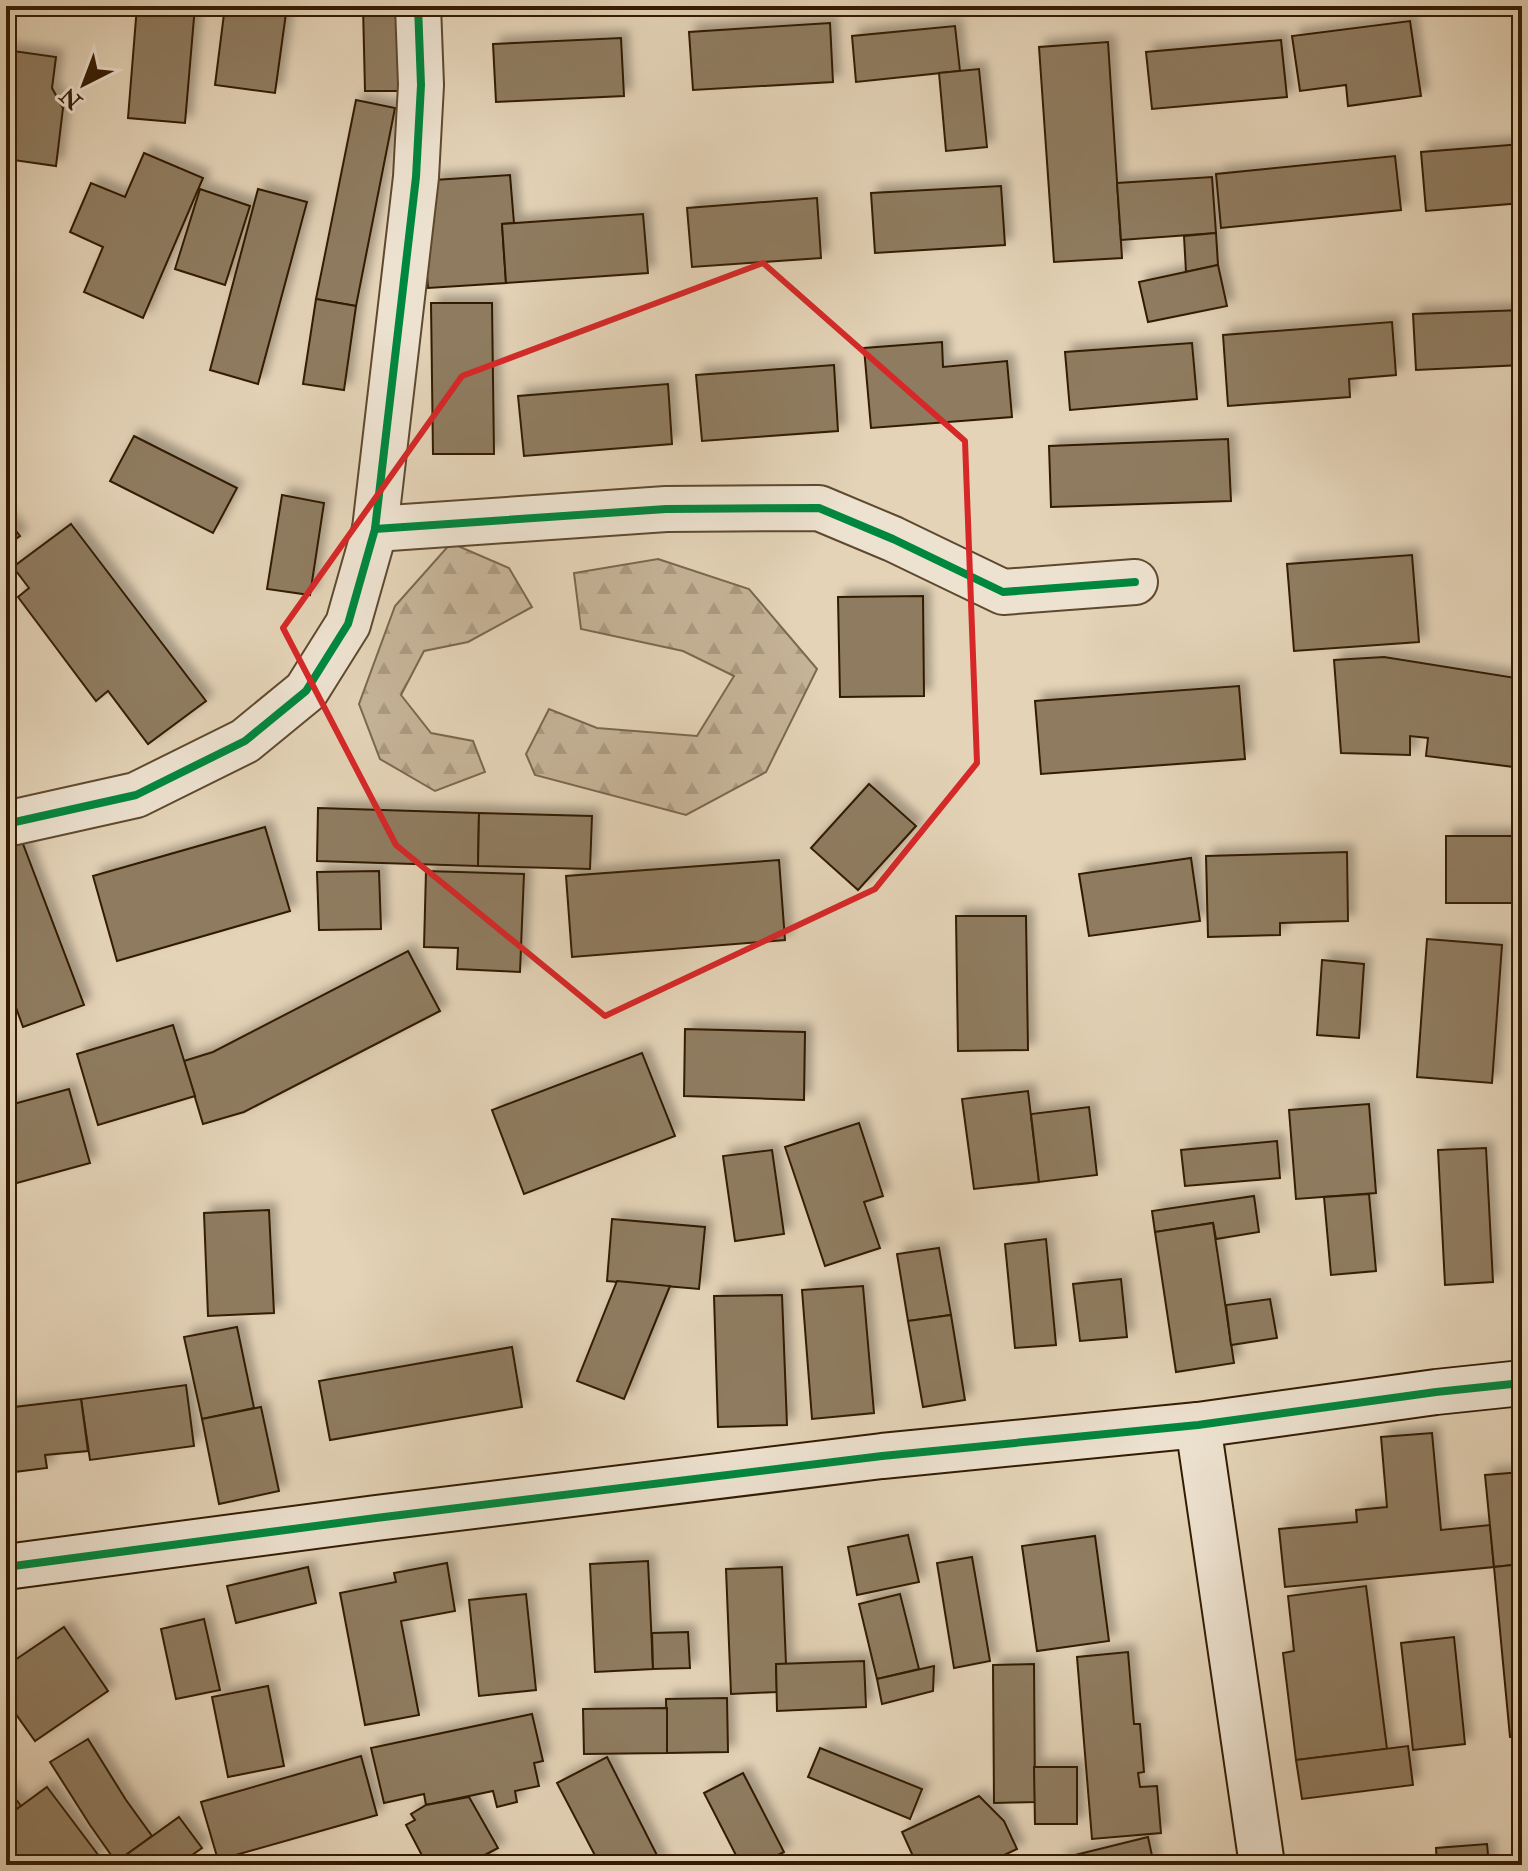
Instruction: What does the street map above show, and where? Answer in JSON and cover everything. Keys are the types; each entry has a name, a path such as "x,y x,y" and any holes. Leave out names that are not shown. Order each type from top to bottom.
{"street":[{"path":"6,824 136,795 245,741 306,691 348,624 375,529 416,177 421,85 418,6"},
{"path":"375,529 666,509 819,508 893,539 1003,592 1135,582"},
{"path":"6,1567 866,1457 1198,1425 1522,1383"},
{"path":"1198,1425 1262,1865"}],"highlighted area":[{"path":"763,263 965,441 977,763 875,889 605,1016 396,845 283,628 462,376"}],"green space":[{"path":"451,543 509,568 532,607 468,642 424,651 401,695 431,733 473,741 485,772 435,791 380,759 359,704 395,606"},
{"path":"658,559 749,589 817,669 766,772 686,815 535,775 526,754 549,709 597,728 697,736 734,676 683,651 581,629 574,573"}],"building":[{"path":"137,6 195,6 185,123 128,118"},
{"path":"225,6 287,6 275,93 215,85"},
{"path":"363,6 400,6 402,91 365,91"},
{"path":"1410,21 1421,96 1348,106 1346,85 1300,91 1292,36"},
{"path":"830,23 833,82 693,90 689,32"},
{"path":"955,26 960,71 856,82 852,36"},
{"path":"621,38 624,96 496,102 493,44"},
{"path":"1281,40 1287,97 1152,109 1146,52"},
{"path":"1108,42 1122,258 1054,262 1039,47"},
{"path":"6,50 56,57 52,88 63,108 56,166 6,159"},
{"path":"979,69 987,147 946,151 939,73"},
{"path":"356,100 395,108 356,306 316,299"},
{"path":"1522,144 1522,203 1426,211 1421,152"},
{"path":"144,153 203,178 143,318 84,292 103,247 70,232 91,183 125,197"},
{"path":"1395,156 1401,210 1221,228 1216,174"},
{"path":"510,175 514,223 502,224 506,283 428,288 423,226 434,180"},
{"path":"1212,177 1216,233 1121,240 1117,183"},
{"path":"1001,186 1005,245 875,253 871,193"},
{"path":"200,189 250,206 225,285 175,269"},
{"path":"258,189 307,202 258,384 210,370"},
{"path":"817,198 821,258 692,267 687,208"},
{"path":"643,214 648,273 506,283 502,224"},
{"path":"1216,233 1218,265 1186,272 1184,236"},
{"path":"1218,265 1227,306 1148,322 1139,282"},
{"path":"316,299 356,306 344,390 303,384"},
{"path":"431,303 492,303 494,454 433,454"},
{"path":"1522,310 1522,365 1416,370 1413,314"},
{"path":"1392,322 1396,375 1349,379 1350,397 1228,406 1223,335"},
{"path":"942,342 943,367 1007,361 1012,417 871,428 864,348"},
{"path":"1192,343 1197,399 1070,410 1065,352"},
{"path":"834,365 838,431 702,441 696,375"},
{"path":"668,384 672,444 524,456 518,396"},
{"path":"134,436 237,488 213,533 110,481"},
{"path":"1228,439 1231,501 1051,507 1049,446"},
{"path":"282,495 324,503 310,595 267,589"},
{"path":"6,518 20,536 6,546"},
{"path":"71,524 206,701 148,744 108,691 96,701 18,597 29,588 13,567"},
{"path":"1412,555 1419,642 1294,651 1287,564"},
{"path":"923,596 924,696 840,697 838,597"},
{"path":"1384,657 1522,679 1522,768 1426,756 1428,738 1410,736 1410,755 1341,753 1334,660"},
{"path":"1239,686 1245,759 1041,774 1035,701"},
{"path":"869,784 916,826 858,890 811,848"},
{"path":"318,808 479,813 478,866 317,861"},
{"path":"479,813 592,816 590,869 478,866"},
{"path":"265,827 290,911 117,961 93,876"},
{"path":"20,836 84,1005 23,1027 6,980 6,841"},
{"path":"1446,836 1522,836 1522,903 1446,903"},
{"path":"1347,852 1348,921 1280,923 1280,935 1208,937 1206,856"},
{"path":"1191,858 1200,921 1089,936 1079,874"},
{"path":"779,860 785,940 572,957 566,876"},
{"path":"379,871 381,929 319,930 317,872"},
{"path":"426,871 524,874 520,972 457,969 458,948 424,947"},
{"path":"956,916 1026,916 1028,1050 958,1051"},
{"path":"1427,939 1502,945 1492,1083 1417,1077"},
{"path":"408,951 440,1011 244,1112 203,1124 184,1061 213,1052"},
{"path":"1322,960 1364,964 1359,1038 1317,1035"},
{"path":"173,1025 195,1096 98,1125 77,1054"},
{"path":"685,1029 805,1032 804,1100 684,1096"},
{"path":"642,1053 675,1136 524,1194 492,1110"},
{"path":"69,1089 90,1163 6,1186 6,1106"},
{"path":"1028,1091 1039,1182 974,1189 962,1099"},
{"path":"1369,1104 1376,1193 1296,1199 1289,1110"},
{"path":"1089,1107 1097,1175 1039,1182 1031,1114"},
{"path":"859,1123 883,1196 864,1202 880,1248 825,1266 785,1147"},
{"path":"1277,1141 1280,1178 1185,1186 1181,1150"},
{"path":"1486,1148 1493,1282 1445,1285 1438,1150"},
{"path":"772,1150 784,1234 735,1241 723,1156"},
{"path":"1369,1194 1376,1271 1331,1275 1324,1197"},
{"path":"1254,1196 1259,1232 1216,1239 1213,1223 1155,1232 1152,1211"},
{"path":"269,1210 274,1313 208,1316 204,1213"},
{"path":"612,1219 705,1227 699,1289 607,1281"},
{"path":"1213,1223 1234,1363 1176,1372 1155,1232"},
{"path":"1046,1239 1056,1345 1015,1348 1005,1244"},
{"path":"939,1248 951,1315 908,1321 897,1254"},
{"path":"1121,1279 1127,1337 1080,1341 1073,1284"},
{"path":"617,1281 670,1286 624,1399 577,1381"},
{"path":"863,1286 874,1413 812,1419 802,1290"},
{"path":"782,1295 787,1425 718,1427 714,1296"},
{"path":"1270,1299 1277,1338 1231,1345 1226,1305"},
{"path":"951,1315 965,1400 923,1407 908,1321"},
{"path":"237,1327 254,1408 202,1419 184,1337"},
{"path":"512,1347 522,1407 330,1440 319,1381"},
{"path":"186,1385 194,1446 90,1460 81,1399"},
{"path":"81,1399 88,1451 45,1455 47,1468 6,1473 6,1408"},
{"path":"261,1407 279,1491 219,1504 202,1419"},
{"path":"1432,1433 1441,1530 1490,1525 1494,1567 1285,1587 1279,1529 1357,1522 1356,1510 1387,1507 1381,1437"},
{"path":"1522,1472 1522,1564 1494,1567 1485,1475"},
{"path":"908,1535 919,1582 857,1595 848,1547"},
{"path":"1095,1536 1109,1641 1037,1651 1022,1546"},
{"path":"972,1557 990,1661 954,1668 937,1563"},
{"path":"648,1561 653,1669 595,1672 590,1564"},
{"path":"447,1563 455,1611 401,1621 419,1715 365,1725 340,1593 396,1582 394,1573"},
{"path":"1522,1564 1522,1736 1510,1737 1494,1567"},
{"path":"308,1567 316,1603 236,1623 227,1586"},
{"path":"782,1567 786,1664 776,1664 777,1692 731,1694 726,1569"},
{"path":"1366,1586 1387,1749 1296,1760 1283,1653 1294,1651 1288,1596"},
{"path":"526,1594 536,1690 479,1696 469,1600"},
{"path":"900,1594 919,1669 877,1679 859,1604"},
{"path":"204,1619 220,1690 176,1699 161,1629"},
{"path":"64,1627 108,1691 35,1741 10,1706 6,1709 6,1654 12,1662"},
{"path":"688,1632 690,1668 653,1669 652,1633"},
{"path":"1454,1637 1465,1744 1413,1750 1401,1643"},
{"path":"1128,1652 1134,1724 1140,1724 1144,1772 1138,1773 1140,1787 1157,1786 1161,1833 1092,1839 1077,1657"},
{"path":"864,1661 866,1707 777,1711 776,1664"},
{"path":"1034,1664 1035,1802 994,1803 993,1665"},
{"path":"934,1666 933,1691 882,1704 877,1679"},
{"path":"268,1686 284,1766 228,1777 212,1697"},
{"path":"727,1698 728,1752 667,1753 666,1699"},
{"path":"667,1708 667,1753 584,1754 583,1709"},
{"path":"532,1714 543,1761 534,1763 539,1786 515,1791 517,1802 497,1807 493,1791 426,1805 424,1794 384,1803 371,1748"},
{"path":"88,1739 152,1836 116,1862 50,1762"},
{"path":"1408,1746 1413,1785 1302,1799 1296,1760"},
{"path":"820,1748 922,1789 910,1819 808,1777"},
{"path":"361,1756 377,1815 218,1860 201,1802"},
{"path":"607,1757 662,1865 600,1865 557,1783"},
{"path":"1034,1767 1077,1767 1077,1824 1035,1824"},
{"path":"743,1773 784,1852 759,1865 741,1865 704,1793"},
{"path":"6,1786 21,1806 6,1817"},
{"path":"47,1787 99,1856 87,1865 16,1865 6,1851 6,1817"},
{"path":"979,1796 1004,1821 1017,1849 983,1865 917,1865 902,1832"},
{"path":"469,1797 498,1848 483,1856 488,1865 427,1865 406,1825 415,1820 411,1814 426,1805"},
{"path":"179,1817 202,1848 178,1865 112,1865"},
{"path":"1148,1837 1154,1865 1061,1865 1059,1859"},
{"path":"1487,1844 1489,1865 1437,1865 1436,1848"}],"cycle path":[{"path":"6,824 136,795 245,741 306,691 348,624 375,529 416,177 421,85 418,6"},
{"path":"375,529 666,509 819,508 893,539 1003,592 1135,582"},
{"path":"6,1567 882,1456 1198,1425 1522,1383"}]}
